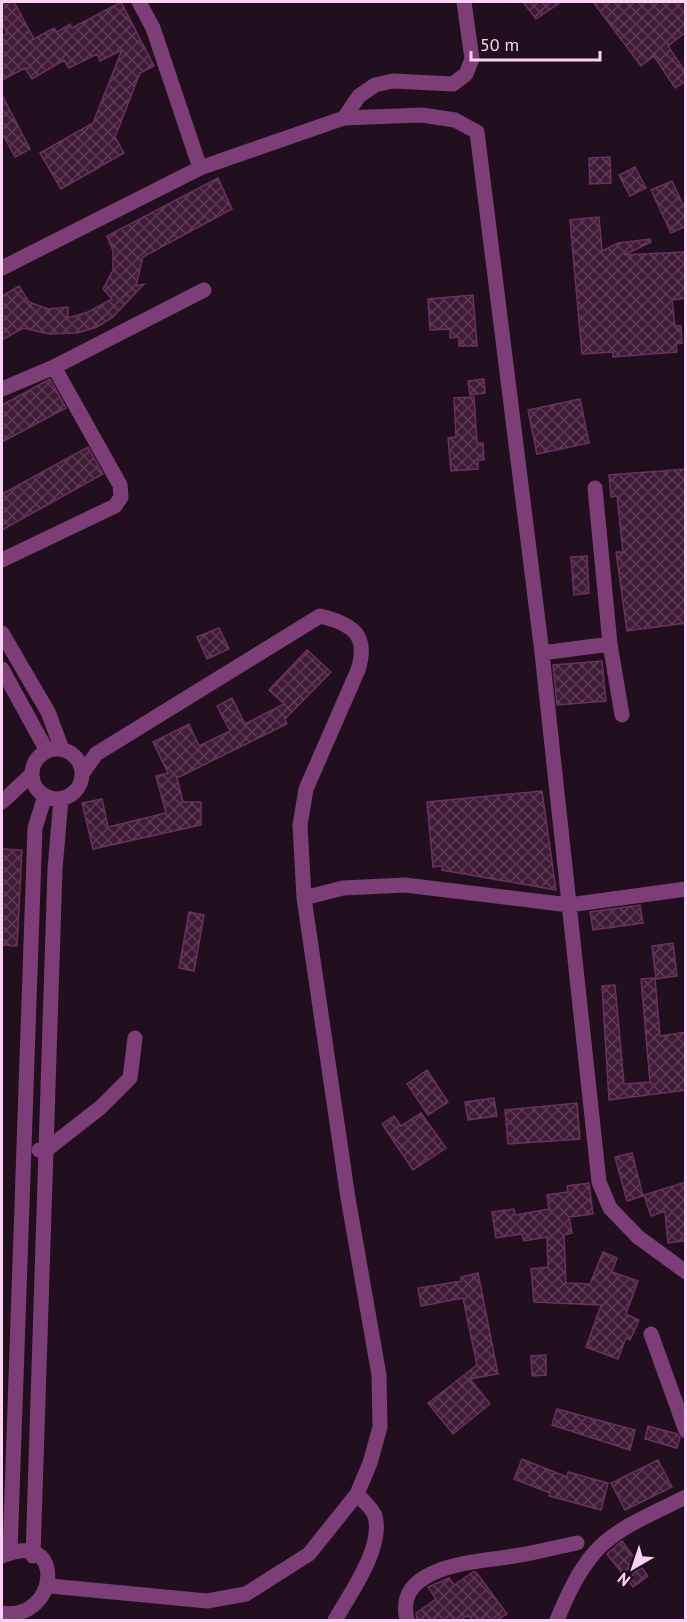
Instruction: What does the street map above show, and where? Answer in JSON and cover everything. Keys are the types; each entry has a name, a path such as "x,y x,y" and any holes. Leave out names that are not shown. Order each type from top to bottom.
{"street":[{"path":"139,2 153,28 201,168"},
{"path":"344,118 359,96 375,85 393,81 453,84 466,74 472,59 464,2"},
{"path":"2,268 201,168 344,118 422,115 455,120 477,132 542,653 599,1182 610,1208 638,1238 686,1272"},
{"path":"2,389 54,367 204,290"},
{"path":"2,561 115,506 121,497 120,485 54,367"},
{"path":"595,488 610,644 622,715"},
{"path":"5,800 43,794 61,799 74,793 82,774 96,754 320,616 341,621 356,632 364,652 306,789 300,825 304,898 348,1198 379,1375 380,1427 370,1463 357,1494 309,1554 246,1594 207,1601 50,1586"},
{"path":"2,633 48,712 61,752"},
{"path":"542,653 610,644"},
{"path":"2,669 61,752 78,760 82,774"},
{"path":"5,800 32,774 36,760 61,752 96,754"},
{"path":"6,1616 29,1617 47,1598 50,1586 48,1574 42,1563 33,1556 21,1552 6,1554 17,1359 35,828 43,794 32,774"},
{"path":"33,1556 53,942 61,799"},
{"path":"304,898 343,888 405,885 569,905 686,889"},
{"path":"31,942 53,942"},
{"path":"24,1149 46,1150 101,1107 130,1078 135,1038"},
{"path":"651,1334 686,1431"},
{"path":"17,1359 39,1360"},
{"path":"335,1620 372,1553 377,1526 374,1513 357,1494"},
{"path":"556,1620 574,1581 596,1551 619,1533 686,1497"},
{"path":"407,1620 404,1611 407,1600 416,1587 432,1572 453,1564 524,1554 577,1543"}],"building":[{"path":"2,2 14,2 34,39 54,28 57,32 70,24 72,28 121,2 154,66 140,73 115,137 124,153 61,189 40,153 93,123 122,50 100,61 97,54 69,68 64,60 32,79 25,68 2,80 2,36 7,33 2,23"},
{"path":"523,2 561,2 536,19"},
{"path":"593,2 686,2 686,32 668,46 686,73 686,81 675,88 654,56 641,66"},
{"path":"2,95 30,149 15,157 2,133"},
{"path":"610,157 611,183 590,184 589,158"},
{"path":"635,167 646,188 630,196 619,175"},
{"path":"218,178 232,209 143,257 136,286 144,284 113,317 97,327 77,333 49,334 23,328 2,340 2,296 19,286 29,302 48,309 68,307 68,318 88,312 112,299 103,289 113,270 113,251 107,236"},
{"path":"672,181 686,211 686,226 671,233 651,190"},
{"path":"599,217 602,251 618,243 650,239 651,242 624,255 684,252 686,298 672,300 675,326 681,326 682,343 676,344 677,352 613,357 613,352 582,354 570,220"},
{"path":"473,295 477,346 459,346 459,337 450,338 450,329 430,330 428,299"},
{"path":"50,379 66,408 2,442 2,405"},
{"path":"484,379 485,393 470,395 468,381"},
{"path":"474,397 477,443 483,443 484,460 478,460 478,469 451,471 448,438 456,437 454,398"},
{"path":"580,399 589,443 537,454 528,410"},
{"path":"88,447 103,474 2,530 2,494"},
{"path":"686,469 686,623 627,631 616,552 623,552 617,496 611,497 609,475"},
{"path":"587,556 589,593 574,595 571,557"},
{"path":"219,628 229,649 207,659 197,637"},
{"path":"307,650 331,672 285,719 287,724 177,778 183,802 201,802 201,825 93,849 82,803 102,799 108,827 166,813 156,776 168,773 153,742 189,724 199,746 230,731 217,706 232,698 245,724 284,704 269,690"},
{"path":"602,661 606,701 557,705 553,665"},
{"path":"542,791 556,890 442,870 442,866 433,867 427,802"},
{"path":"2,849 22,850 17,946 2,945"},
{"path":"640,905 643,923 593,930 590,912"},
{"path":"189,912 204,915 194,971 179,968"},
{"path":"673,943 677,976 656,979 652,946"},
{"path":"655,978 660,1036 686,1032 686,1090 609,1100 602,986 615,985 624,1084 650,1082 641,979"},
{"path":"427,1070 448,1102 428,1115 407,1084"},
{"path":"494,1098 497,1116 468,1120 465,1102"},
{"path":"577,1103 580,1139 508,1144 505,1110"},
{"path":"421,1113 446,1148 413,1170 382,1124 394,1116 401,1126"},
{"path":"632,1153 643,1196 627,1201 615,1157"},
{"path":"686,1182 686,1235 682,1234 683,1241 668,1243 665,1211 651,1216 644,1195"},
{"path":"589,1183 593,1214 569,1217 572,1233 564,1235 566,1283 590,1284 603,1252 617,1258 612,1272 638,1281 626,1314 639,1320 630,1340 626,1338 618,1359 586,1347 601,1305 534,1302 531,1269 548,1267 547,1237 524,1241 522,1234 496,1238 492,1212 514,1209 515,1215 549,1209 547,1195 568,1192 567,1186"},
{"path":"478,1273 498,1374 470,1379 490,1404 453,1434 428,1403 477,1365 463,1298 421,1306 418,1288 461,1281 461,1277"},
{"path":"546,1355 546,1375 532,1376 531,1356"},
{"path":"557,1409 635,1430 630,1450 552,1425"},
{"path":"648,1426 677,1434 680,1438 677,1448 645,1439"},
{"path":"522,1459 567,1477 568,1472 608,1483 601,1510 549,1496 550,1493 514,1479"},
{"path":"658,1460 672,1487 625,1510 611,1483"},
{"path":"622,1541 648,1576 633,1587 607,1554"},
{"path":"476,1572 507,1614 497,1620 472,1620 468,1615 460,1620 417,1620 416,1613 436,1599 428,1587 449,1578 454,1585"}]}
